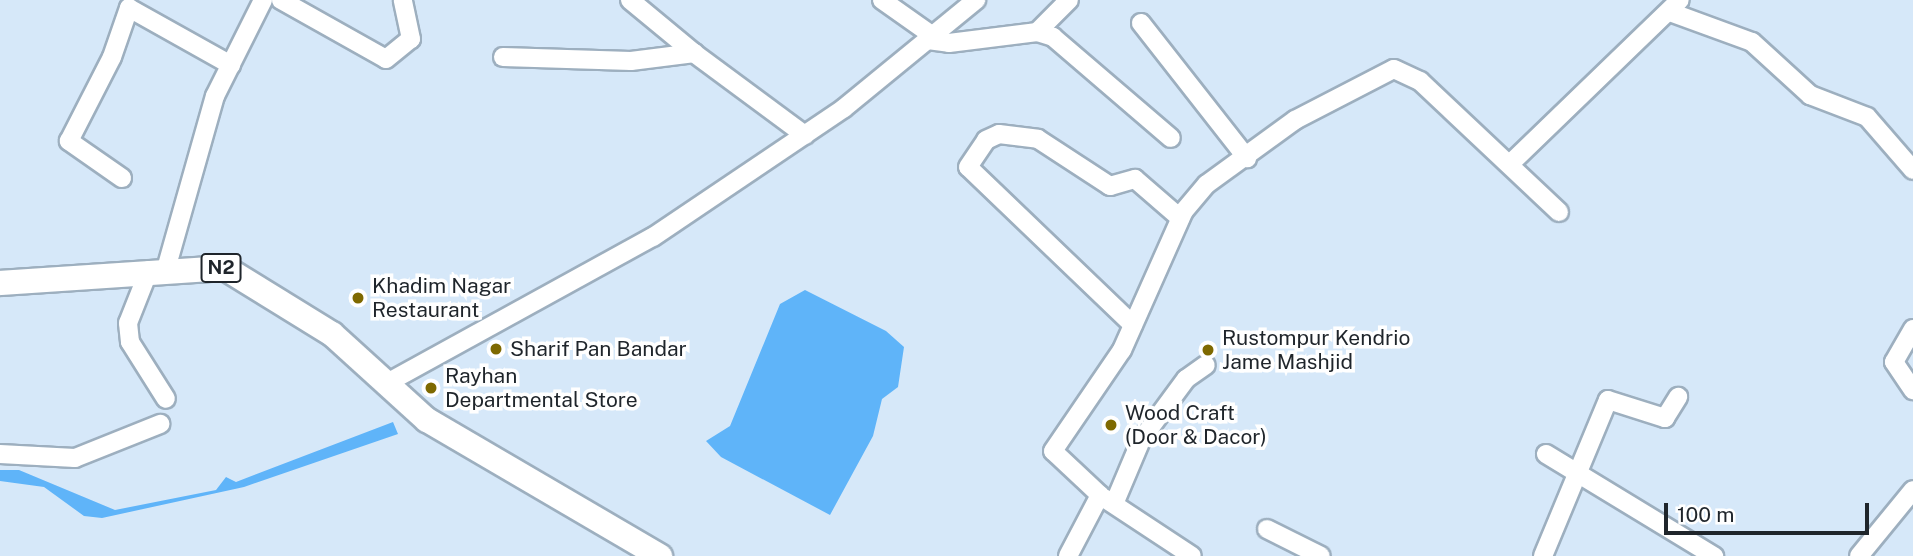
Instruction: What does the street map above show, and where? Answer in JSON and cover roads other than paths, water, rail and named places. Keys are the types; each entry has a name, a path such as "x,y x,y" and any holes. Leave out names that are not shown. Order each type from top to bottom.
{"highway":[{"name":"N2","path":"0,283 157,270 225,268 332,334 428,419 660,556"}],"street":[{"path":"166,399 130,342 128,323 157,270 215,96 263,0"},
{"path":"281,0 386,59 411,39 403,0"},
{"path":"630,0 694,53 805,135"},
{"path":"882,0 931,38 949,43 1037,32 1053,37 1171,138"},
{"path":"394,389 653,237 805,135 976,0"},
{"path":"1037,32 1069,0"},
{"path":"1512,162 1675,6 1752,42 1810,95 1867,117 1913,170"},
{"path":"122,178 69,141 112,57 129,8 231,65"},
{"path":"1141,23 1247,158"},
{"path":"503,57 656,61 694,53"},
{"path":"1192,556 1107,500 1053,451 1133,326 1180,218 1207,184 1247,158 1295,120 1394,69 1420,81 1512,162 1559,212"},
{"path":"1133,326 968,167 986,140 999,134 1038,139 1110,186 1135,179 1180,218"},
{"path":"1913,329 1894,362 1913,390"},
{"path":"1068,556 1107,500 1141,440 1186,379 1206,365"},
{"path":"1543,556 1608,400 1665,418 1678,397"},
{"path":"0,454 75,458 160,424"},
{"path":"1546,454 1714,556"},
{"path":"1859,556 1913,491"},
{"path":"1266,529 1321,556"}],"water":[{"path":"805,290 886,331 904,347 898,387 882,399 873,436 830,515 721,457 706,441 730,426 780,304"},
{"path":"393,422 398,434 244,487 102,518 84,516 44,487 0,481 0,470 19,470 115,510 216,490 226,477 236,482"}],"place":[{"name":"Khadim Nagar Restaurant","path":"358,298"},
{"name":"Sharif Pan Bandar","path":"496,349"},
{"name":"Rustompur Kendrio Jame Mashjid","path":"1208,350"},
{"name":"Rayhan Departmental Store","path":"431,388"},
{"name":"Wood Craft (Door & Dacor)","path":"1111,425"}]}
